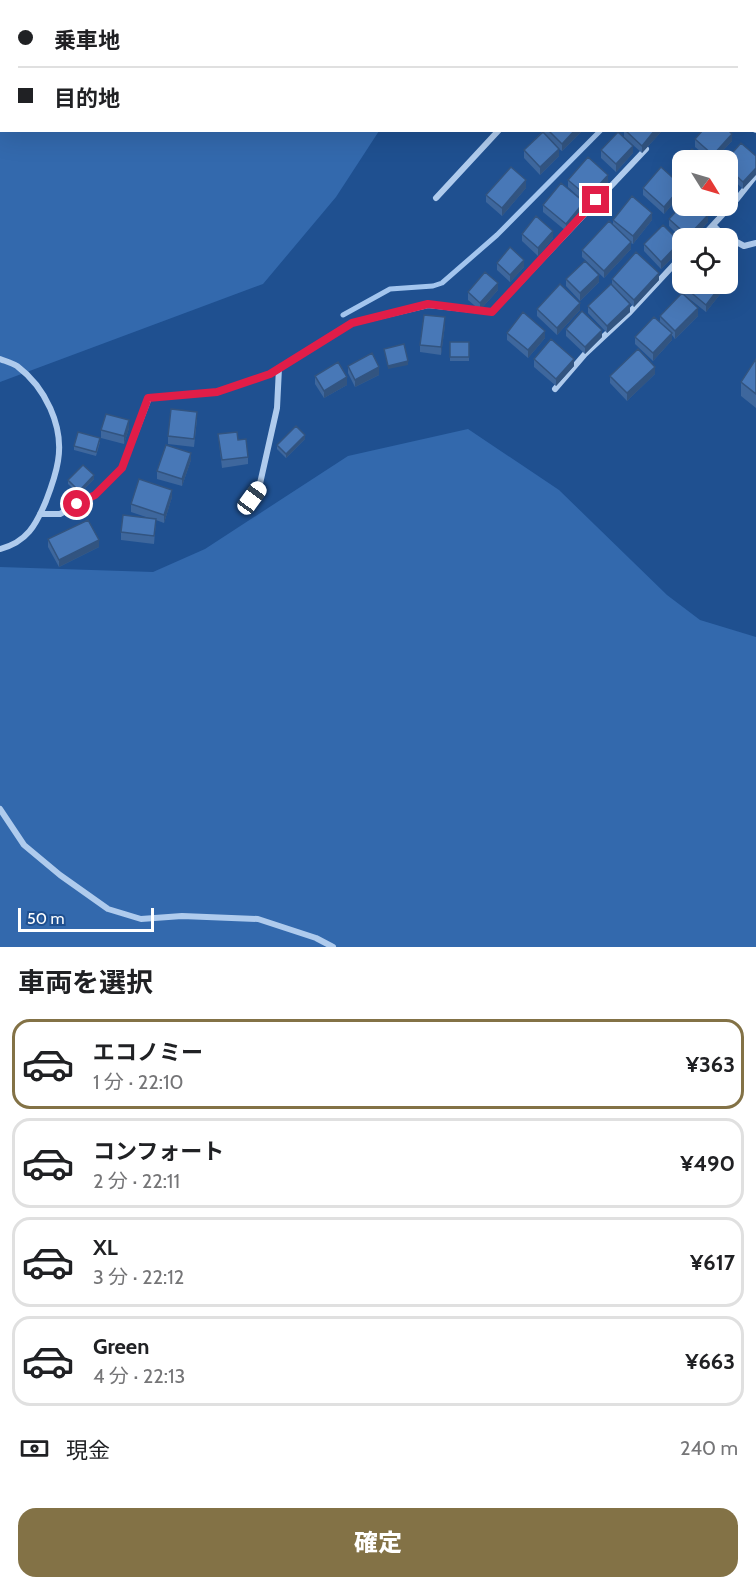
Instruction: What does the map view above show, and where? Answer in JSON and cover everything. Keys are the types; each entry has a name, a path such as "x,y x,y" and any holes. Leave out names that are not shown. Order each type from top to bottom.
{"street":[{"path":"436,198 497,132"},
{"path":"40,514 60,514 95,495 122,468 148,398 217,392 270,374 352,323 428,304 492,312 648,146"},
{"path":"756,175 714,226 722,234 744,246 756,243"},
{"path":"555,390 579,360 630,312 672,267"},
{"path":"0,359 16,366 36,385 56,422 58,459 51,487 30,533 8,547 0,549"},
{"path":"246,503 259,488 277,408 279,368"},
{"path":"0,809 24,845 60,875 108,909 141,919 182,916 258,919 316,938 333,947"}],"shaded area":[{"path":"0,132 378,132 336,197 263,284 0,382"},
{"path":"468,429 559,490 667,595 700,620 756,637 756,947 0,947 0,567 153,572 205,549 348,456"}],"building":[{"path":"543,132 559,149 540,167 524,150"},
{"path":"550,132 573,132 562,144"},
{"path":"618,132 633,146 616,164 601,150"},
{"path":"627,132 653,132 642,146"},
{"path":"701,132 730,132 732,134 718,150 707,150 695,139"},
{"path":"741,143 756,156 756,168 743,182 738,177 738,150 735,150"},
{"path":"588,157 608,175 588,197 568,180"},
{"path":"511,167 526,180 502,208 486,195"},
{"path":"661,167 672,177 672,198 664,207 643,188"},
{"path":"561,183 584,202 566,224 543,205"},
{"path":"632,196 652,213 633,236 613,220"},
{"path":"536,216 553,231 538,248 522,234"},
{"path":"672,216 707,216 696,228 679,228 669,219"},
{"path":"609,221 631,242 604,271 582,250"},
{"path":"663,225 672,234 672,250 661,262 644,244"},
{"path":"510,247 524,260 510,275 497,263"},
{"path":"636,252 659,273 634,300 612,279"},
{"path":"585,261 599,275 580,293 566,279"},
{"path":"485,272 498,283 480,303 468,292"},
{"path":"560,284 580,303 557,328 537,309"},
{"path":"611,284 630,304 607,326 588,306"},
{"path":"681,294 698,308 675,331 660,316"},
{"path":"693,294 714,294 706,305"},
{"path":"582,311 602,330 585,347 566,329"},
{"path":"523,312 545,331 528,350 507,333"},
{"path":"424,315 445,317 441,347 420,345"},
{"path":"654,317 672,333 653,353 635,337"},
{"path":"551,339 574,359 556,379 534,359"},
{"path":"450,342 469,342 469,357 450,357"},
{"path":"404,344 408,361 388,366 384,349"},
{"path":"638,349 655,367 627,393 610,376"},
{"path":"372,353 379,367 355,380 348,366"},
{"path":"756,359 756,394 741,382"},
{"path":"338,362 347,377 324,391 315,376"},
{"path":"171,409 197,412 194,439 168,436"},
{"path":"106,414 129,420 124,436 101,430"},
{"path":"296,426 305,435 286,454 277,445"},
{"path":"78,432 100,438 96,452 74,446"},
{"path":"237,432 238,440 246,439 248,457 222,460 218,434"},
{"path":"166,445 191,453 182,479 157,471"},
{"path":"83,465 94,475 79,491 68,480"},
{"path":"139,479 172,490 164,515 131,504"},
{"path":"123,515 156,519 154,536 121,532"},
{"path":"88,520 99,540 59,560 48,539"}],"waterway":[{"path":"343,315 390,289 433,286 442,283 497,235 599,132"}],"route":[{"path":"77,504 95,495 122,468 148,398 217,392 270,374 352,323 428,304 492,312 596,200"}]}
